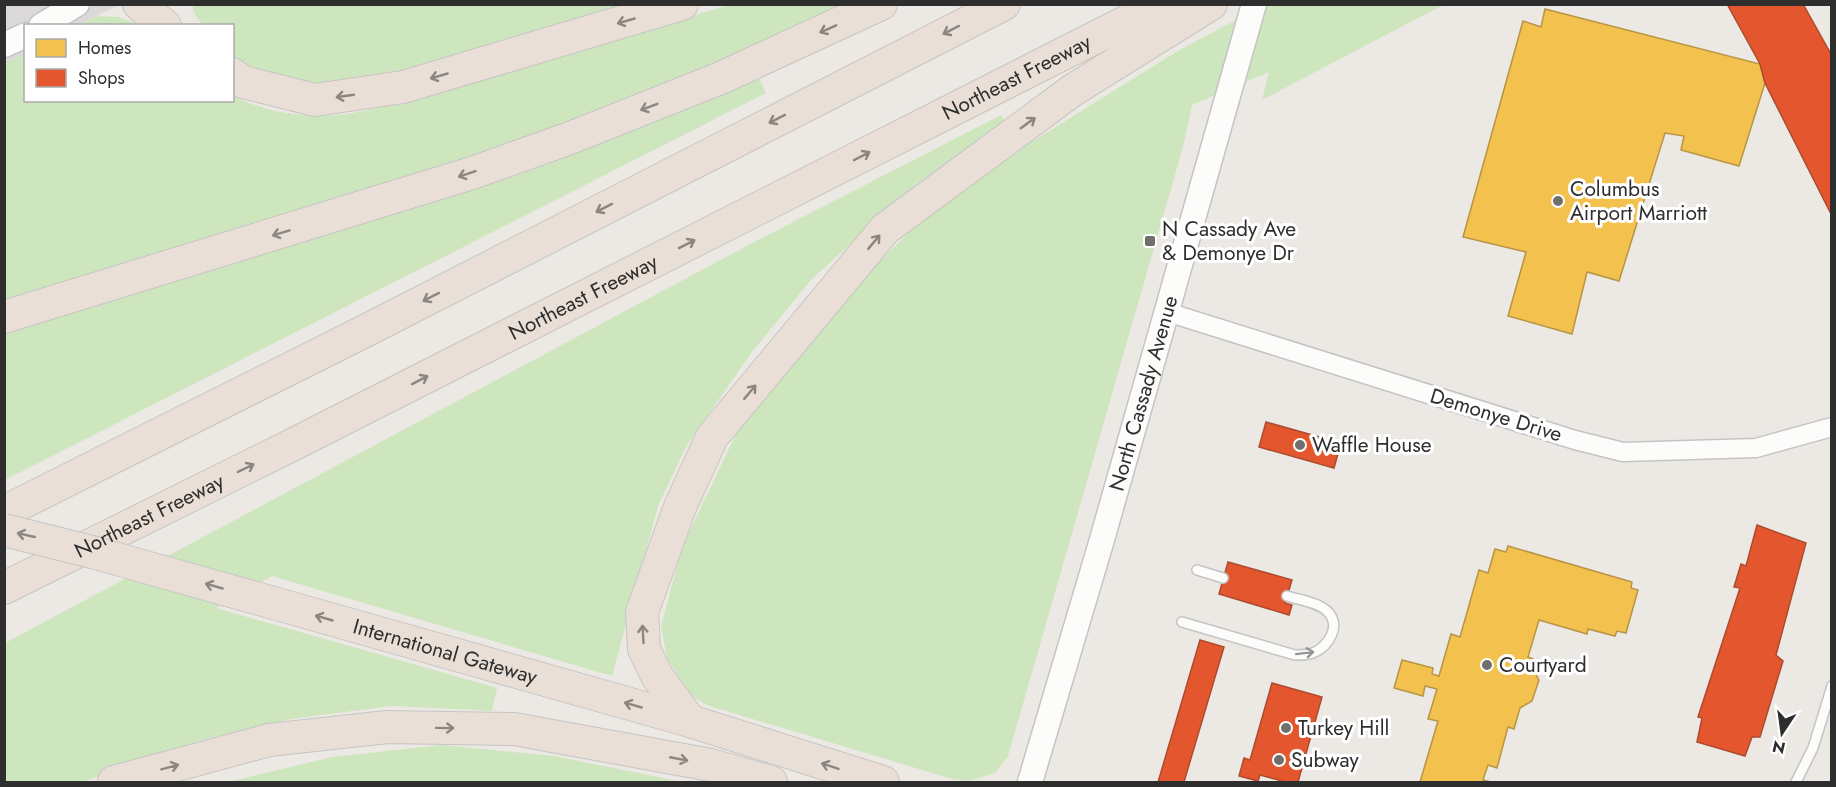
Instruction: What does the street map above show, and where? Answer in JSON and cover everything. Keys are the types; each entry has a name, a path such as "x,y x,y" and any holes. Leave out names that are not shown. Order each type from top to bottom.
{"highway":[{"path":"139,4 163,24"},
{"path":"234,75 243,82 315,100 402,87 682,4"},
{"path":"4,317 472,173 570,138 723,77 881,4"},
{"path":"4,512 1004,4"},
{"name":"Northeast Freeway","path":"4,588 285,449 1161,4"},
{"path":"690,721 657,676 644,649 642,612 680,507 712,437 885,229 1073,90 1211,4"},
{"name":"International Gateway","path":"4,530 96,553 690,721 883,783"},
{"path":"4,596 56,562"},
{"path":"114,783 269,740 387,727 514,729 711,765 771,783"},
{"path":"199,783 273,754 387,727"}],"main road":[{"path":"44,24 77,4"},
{"name":"North Cassady Avenue","path":"1030,783 1254,4"},
{"path":"4,45 24,35"}],"street":[{"name":"Demonye Drive","path":"1167,312 1575,440 1623,452 1755,448 1832,427"}],"lane":[{"path":"1197,570 1223,578"},
{"path":"1182,622 1294,655 1313,653 1328,642 1332,636 1334,623 1328,612 1317,605 1287,596"},
{"path":"1796,783 1813,748 1832,686"}],"shaded area":[{"path":"5,5 119,5 80,24 24,24 24,54 5,64"}],"green space":[{"path":"193,5 622,5 347,85 282,80 249,66 234,57 234,24 201,24 193,11"},
{"path":"729,5 855,5 619,104 415,177 5,302 5,64 24,54 24,102 234,102 234,96 260,107 317,116 346,114 392,104"},
{"path":"1264,5 1443,5 1262,100 1269,72 1192,105 1183,147 1008,756 995,773 969,781 952,779 706,705 691,695 667,658 661,626 682,547 736,434 779,369 906,235 1001,161 1176,52"},
{"path":"97,16 118,17 137,24 80,24"},
{"path":"757,75 766,93 5,480 5,329"},
{"path":"1001,115 1007,124 916,184 811,280 752,352 687,445 658,506 612,676 272,576 216,608 497,688 492,711 392,706 291,719 198,741 82,782 5,782 5,643 756,241"},
{"path":"442,745 554,756 683,782 228,782 332,757"}],"building: Homes":[{"name":"Columbus Airport Marriott","path":"1545,9 1760,64 1765,83 1739,166 1681,150 1684,136 1665,133 1619,281 1587,272 1572,334 1508,316 1526,252 1463,237 1523,21 1541,27"},
{"name":"Courtyard","path":"1508,546 1632,582 1631,588 1638,590 1626,633 1617,631 1615,636 1588,629 1587,634 1539,620 1528,657 1533,659 1531,666 1539,680 1532,701 1520,708 1514,729 1508,727 1497,768 1488,765 1483,780 1491,782 1420,782 1438,721 1428,719 1437,689 1425,686 1423,696 1394,688 1402,660 1433,668 1432,674 1439,676 1451,634 1460,637 1479,570 1488,573 1495,549 1506,552"}],"building: Shops":[{"path":"1727,4 1803,4 1832,56 1832,211 1830,212 1765,83 1760,64"},
{"name":"Waffle House","path":"1266,422 1341,443 1334,468 1259,447"},
{"path":"1757,525 1806,543 1776,655 1783,661 1760,737 1752,737 1745,756 1697,742 1702,718 1698,717 1740,588 1734,587 1741,564 1746,566"},
{"path":"1228,562 1292,580 1285,603 1292,605 1289,615 1219,594"},
{"path":"1200,640 1224,647 1184,782 1158,782"},
{"name":"Turkey Hill","path":"1272,683 1322,697 1298,782 1286,782 1260,775 1258,781 1239,776 1244,758 1250,760"}],"place":[{"name":"Columbus Airport Marriott","path":"1558,201"},
{"name":"N Cassady Ave & Demonye Dr","path":"1150,241"},
{"name":"Waffle House","path":"1300,445"},
{"name":"Courtyard","path":"1487,665"},
{"name":"Turkey Hill","path":"1286,728"},
{"name":"Subway","path":"1279,760"}]}
